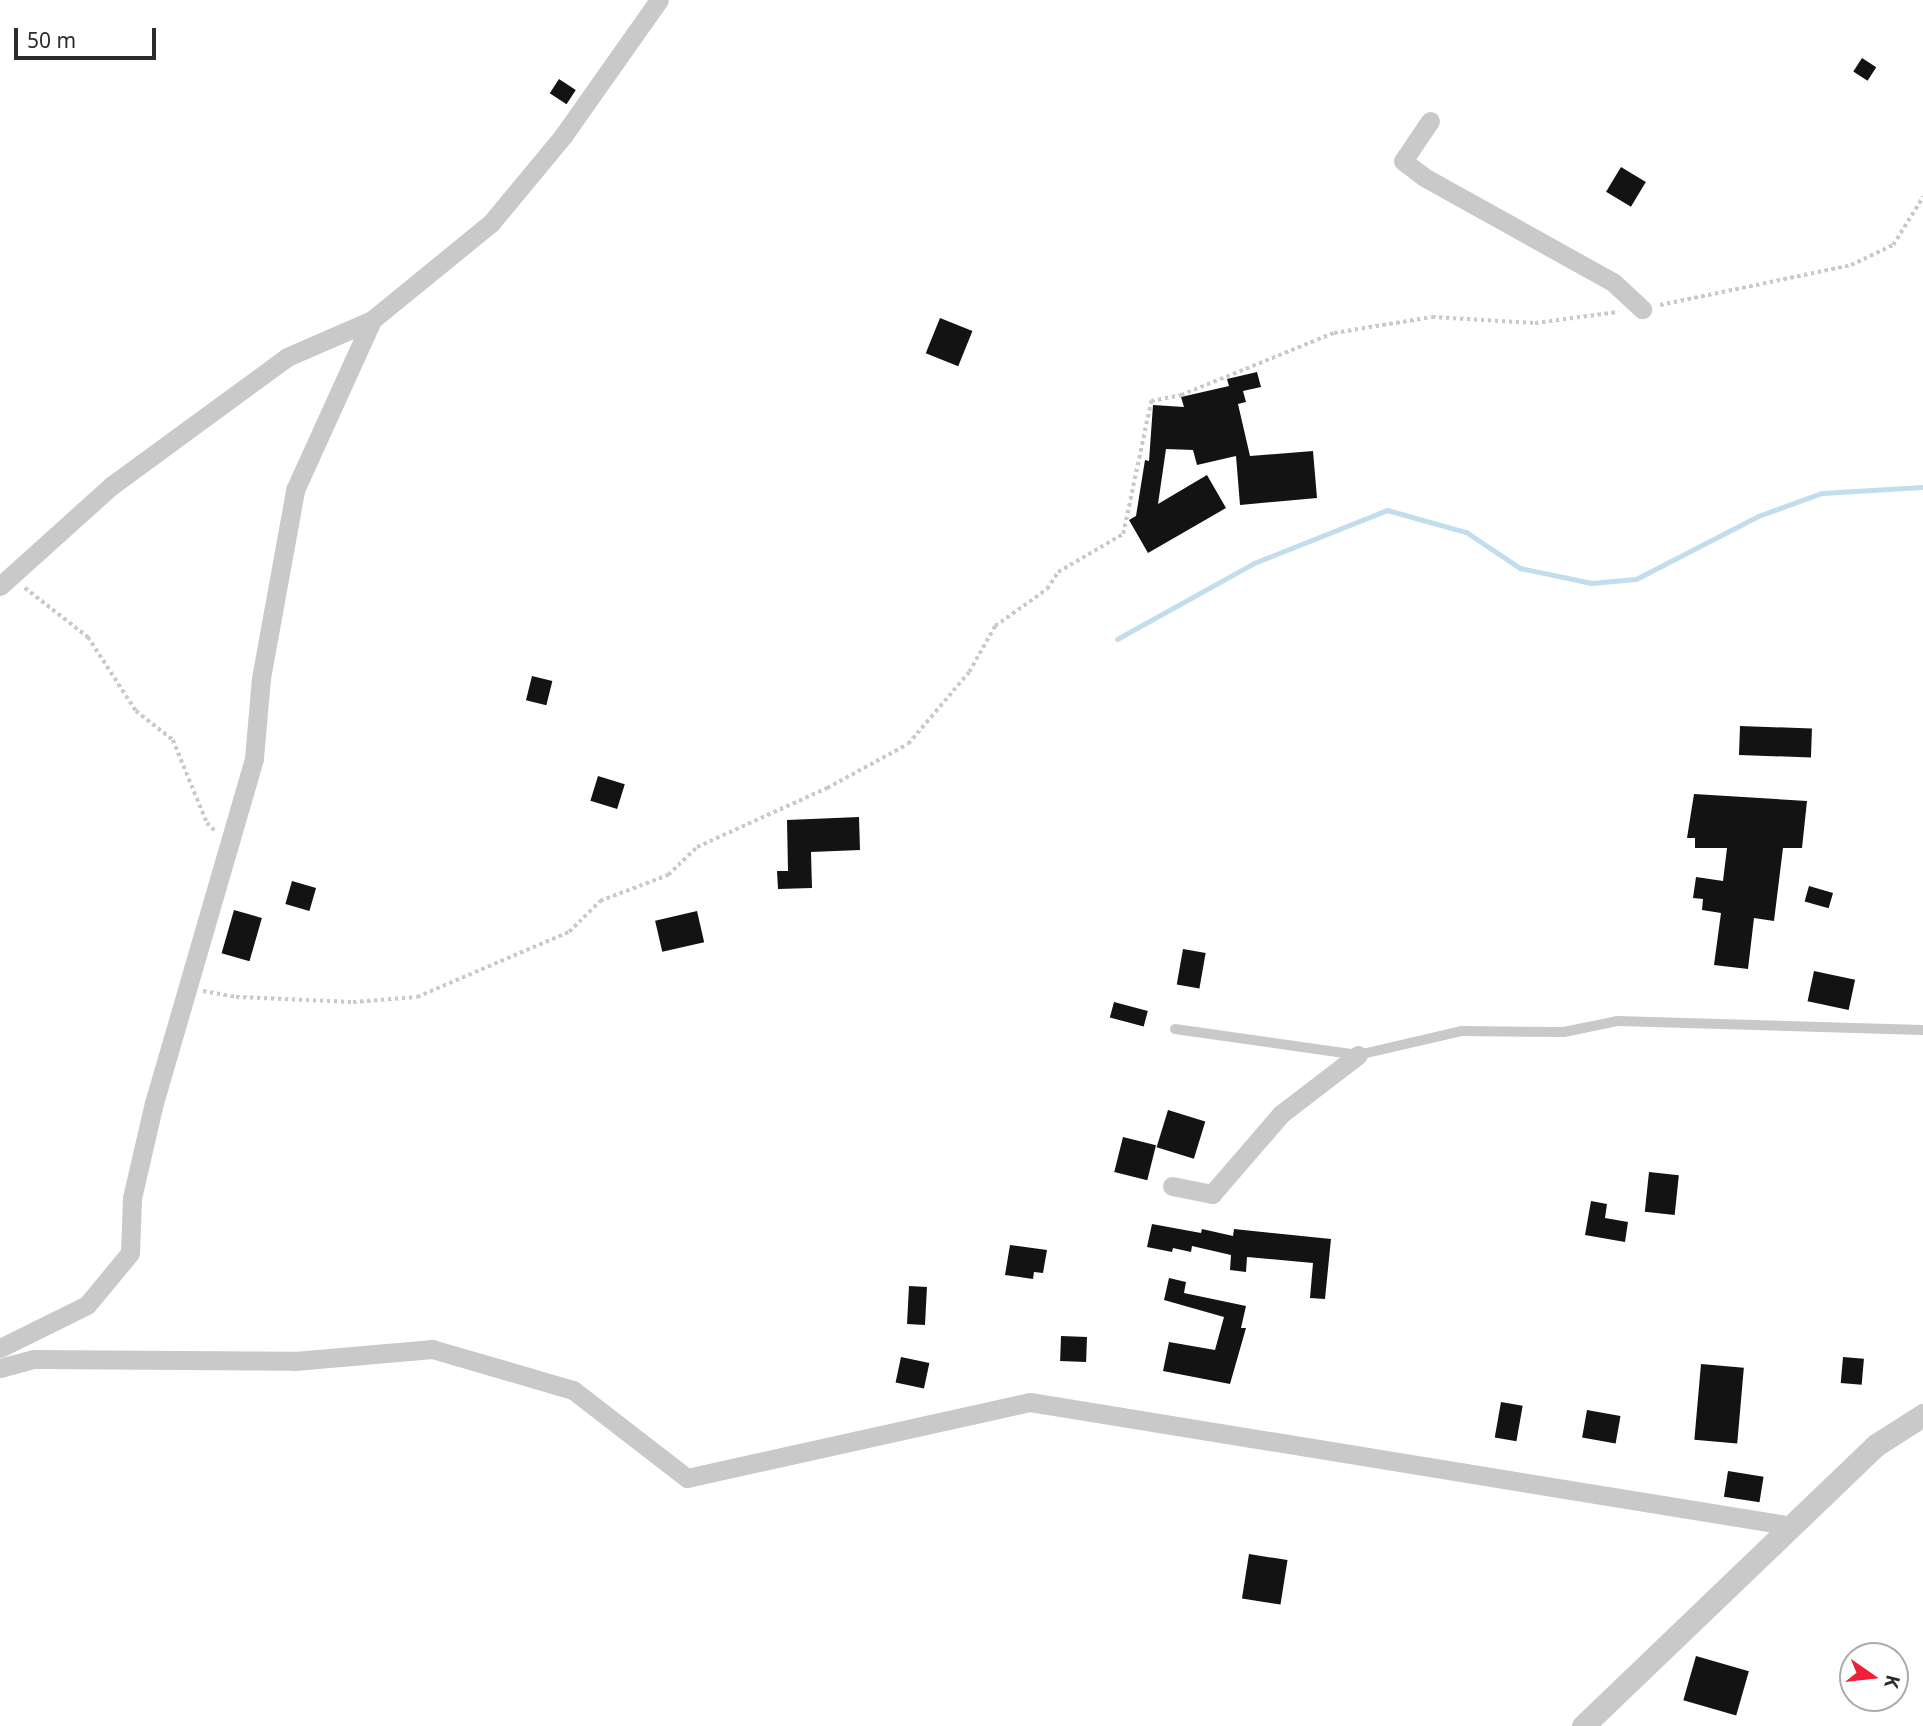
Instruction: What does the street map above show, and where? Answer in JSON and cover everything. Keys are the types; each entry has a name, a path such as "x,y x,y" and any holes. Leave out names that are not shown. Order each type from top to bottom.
{"street":[{"path":"4,581 111,486 287,357 372,320 491,223 564,136 659,0"},
{"path":"1430,121 1403,161 1424,177 1613,282 1643,309"},
{"path":"0,1348 87,1305 130,1254 132,1198 188,988 254,758 261,678 295,490 372,320"},
{"path":"1171,1186 1212,1194 1280,1114 1359,1055"},
{"path":"0,1368 34,1359 295,1361 432,1349 573,1390 687,1478 1030,1402 1792,1526"},
{"path":"1584,1726 1876,1445 1923,1415"},
{"path":"1575,1726 1792,1526"}],"lane":[{"path":"1175,1029 1359,1055 1462,1031 1564,1032 1617,1021 1923,1030"}],"path":[{"path":"188,988 236,997 314,1000 417,997 569,932 600,901 668,875 697,847 827,788 908,744 968,672 995,626 1047,589 1058,572 1123,534 1151,401 1200,387 1334,333 1432,317 1535,323 1643,309 1851,265 1893,245 1923,197"},
{"path":"4,581 88,637 136,711 173,740 207,823 229,845"}],"building":[{"path":"1862,58 1876,67 1868,81 1853,71"},
{"path":"559,79 576,90 567,104 550,93"},
{"path":"1621,167 1646,182 1631,207 1606,192"},
{"path":"940,318 972,331 958,366 926,353"},
{"path":"1257,372 1261,387 1243,391 1246,402 1238,404 1250,456 1313,451 1317,498 1240,505 1236,456 1197,465 1193,450 1166,449 1158,504 1207,475 1226,508 1148,553 1129,520 1136,516 1145,460 1149,461 1153,405 1184,407 1181,397 1229,386 1227,379"},
{"path":"532,676 552,681 546,705 526,700"},
{"path":"1740,726 1812,729 1811,757 1739,755"},
{"path":"598,776 625,784 617,809 590,801"},
{"path":"1694,794 1807,801 1802,848 1783,848 1774,921 1754,918 1748,969 1714,965 1721,913 1702,910 1703,899 1693,898 1696,877 1723,881 1727,848 1695,848 1695,838 1687,838"},
{"path":"859,817 860,850 811,852 812,888 778,889 777,871 788,871 787,820"},
{"path":"292,881 316,888 309,911 285,904"},
{"path":"1809,886 1833,893 1829,908 1805,901"},
{"path":"234,910 262,918 249,961 222,953"},
{"path":"697,911 704,942 662,952 655,921"},
{"path":"1183,949 1206,953 1199,988 1177,984"},
{"path":"1814,971 1855,980 1849,1010 1808,1001"},
{"path":"1114,1002 1148,1011 1144,1027 1110,1017"},
{"path":"1168,1110 1205,1121 1194,1159 1157,1147"},
{"path":"1123,1137 1156,1145 1147,1180 1114,1172"},
{"path":"1649,1172 1679,1175 1675,1215 1645,1212"},
{"path":"1591,1201 1607,1204 1605,1218 1628,1222 1625,1242 1585,1235"},
{"path":"1152,1224 1201,1233 1202,1229 1233,1236 1234,1229 1331,1239 1325,1299 1310,1298 1313,1263 1247,1257 1246,1272 1230,1270 1231,1255 1192,1246 1191,1252 1173,1248 1172,1252 1147,1247"},
{"path":"1010,1245 1047,1250 1043,1273 1034,1272 1033,1279 1005,1275"},
{"path":"1169,1278 1186,1282 1184,1293 1246,1306 1241,1328 1246,1328 1230,1384 1163,1371 1169,1342 1215,1350 1224,1317 1164,1300"},
{"path":"909,1286 927,1287 925,1325 907,1324"},
{"path":"1061,1336 1087,1337 1086,1362 1060,1361"},
{"path":"901,1357 929,1363 924,1388 896,1382"},
{"path":"1843,1357 1864,1359 1862,1385 1841,1383"},
{"path":"1701,1364 1744,1368 1737,1443 1694,1440"},
{"path":"1501,1402 1523,1406 1516,1441 1495,1437"},
{"path":"1587,1410 1620,1416 1616,1443 1582,1438"},
{"path":"1728,1471 1764,1477 1759,1502 1724,1497"},
{"path":"1249,1554 1288,1560 1280,1605 1242,1598"},
{"path":"1696,1656 1749,1671 1736,1715 1683,1700"}],"waterway":[{"path":"1117,639 1254,563 1387,510 1466,532 1520,568 1591,583 1636,579 1758,516 1822,493 1923,487"}]}
